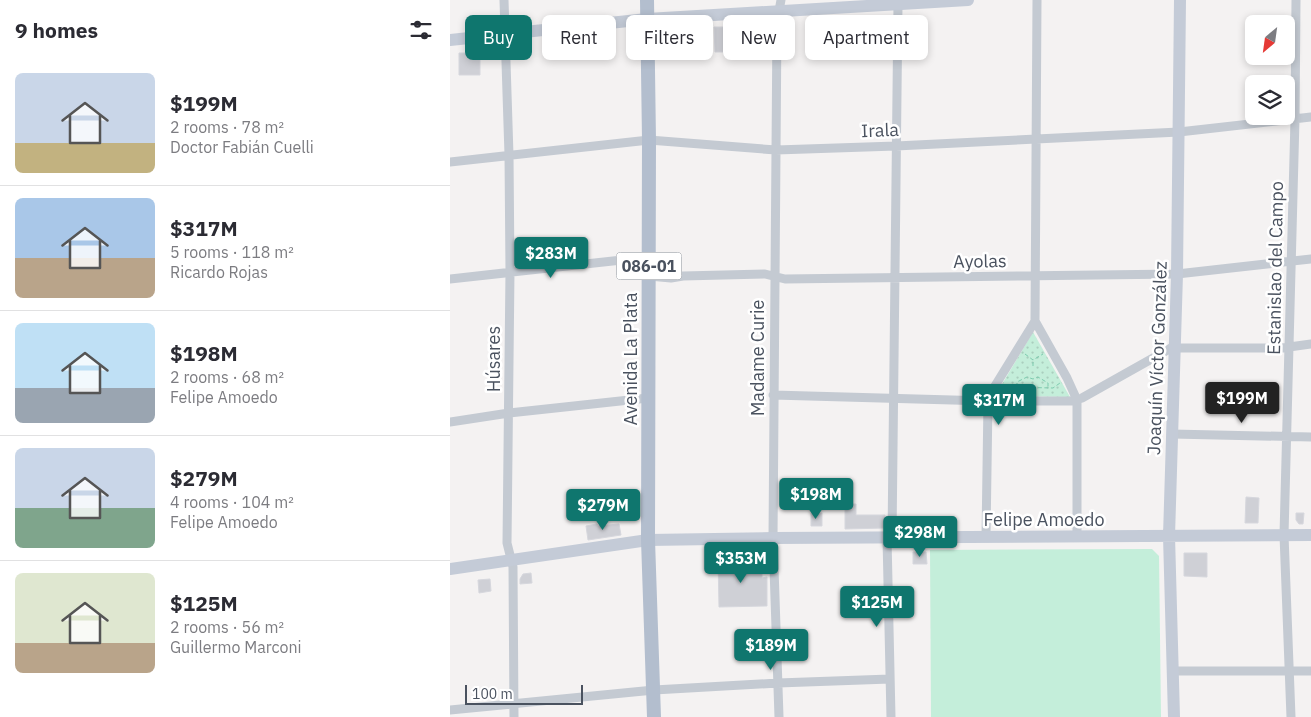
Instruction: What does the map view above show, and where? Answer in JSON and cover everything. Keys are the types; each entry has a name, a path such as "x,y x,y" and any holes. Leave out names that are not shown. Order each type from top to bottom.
{"main road":[{"name":"Avenida La Plata","path":"647,0 647,15"},
{"name":"Avenida La Plata","path":"648,60 648,540 654,717"}],"street":[{"name":"Húsares","path":"504,0 504,15"},
{"path":"685,15 780,5 898,4 968,0"},
{"path":"986,536 988,400 1034,321 1038,0"},
{"name":"Joaquín Víctor González","path":"1174,717 1170,536 1177,274 1180,0"},
{"name":"Estanislao del Campo","path":"1295,119 1296,0"},
{"path":"891,717 889,538 894,398 898,4"},
{"name":"Madame Curie","path":"779,717 773,538 773,395 777,22 780,5"},
{"path":"532,31 626,21"},
{"path":"450,40 465,38"},
{"name":"Húsares","path":"506,60 510,271 507,544 513,572 514,717"},
{"name":"Irala","path":"1295,119 1311,117"},
{"name":"Irala","path":"450,162 649,140 776,150 1179,132 1245,125"},
{"name":"Estanislao del Campo","path":"1291,717 1284,535 1295,125"},
{"path":"450,279 510,271 649,258"},
{"name":"Ayolas","path":"649,276 671,278 765,274 785,279 1177,274 1311,259"},
{"path":"1034,321 1078,400 1077,536"},
{"path":"773,395 1073,401 1078,400 1167,349 1175,347 1289,347 1311,344"},
{"path":"450,422 509,413 648,398"},
{"path":"1172,434 1311,437"},
{"name":"Felipe Amoedo","path":"450,570 648,540 1311,535"},
{"path":"1172,671 1311,671"},
{"path":"450,710 654,690 890,679"}],"path":[{"path":"1017,349 1033,360"},
{"path":"1033,360 1050,350"},
{"path":"1033,360 1033,366"},
{"path":"1017,387 1017,382 1027,377 1033,379 1038,377 1048,383 1048,388"},
{"path":"998,381 1009,387 1053,388 1067,378"}],"green space":[{"path":"1033,332 1070,397 995,396"},
{"path":"1152,549 1159,556 1161,717 931,717 930,550"}],"building":[{"path":"714,27 723,27 723,52 715,52"},
{"path":"459,53 465,53 465,60 480,60 480,75 459,75"},
{"path":"1246,497 1259,498 1258,523 1245,523"},
{"path":"845,504 856,504 856,515 885,515 885,528 845,529"},
{"path":"811,513 822,513 822,526 811,526"},
{"path":"1296,513 1304,513 1303,524 1299,524 1296,520"},
{"path":"903,517 916,517 916,525 903,525"},
{"path":"597,524 598,526 619,524 621,535 588,540 586,526"},
{"path":"913,552 926,552 927,564 913,564"},
{"path":"1184,553 1207,553 1207,577 1184,576"},
{"path":"718,558 749,558 750,566 762,566 762,578 767,577 767,606 719,607"},
{"path":"531,573 532,583 520,584 523,574"},
{"path":"490,579 491,591 479,593 478,580"}]}
